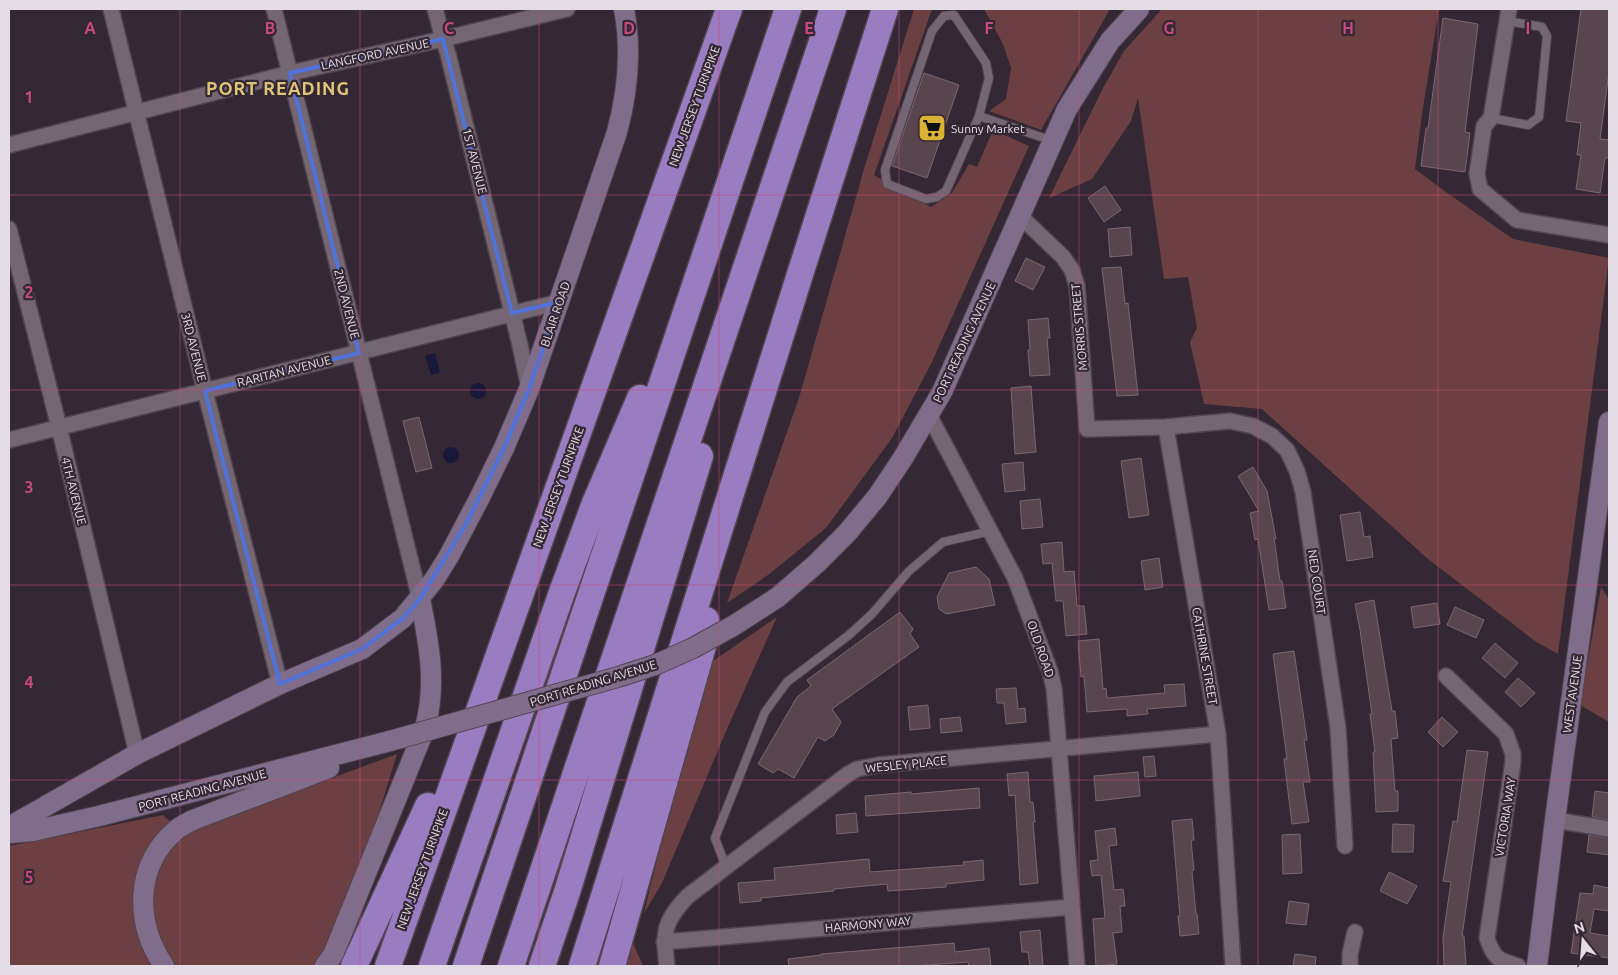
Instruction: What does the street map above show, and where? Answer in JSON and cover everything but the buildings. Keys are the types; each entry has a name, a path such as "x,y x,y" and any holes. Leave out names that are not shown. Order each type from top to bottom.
{"highway":[{"name":"NEW JERSEY TURNPIKE","path":"388,966 729,9"},
{"path":"466,966 788,9"},
{"path":"511,966 833,9"},
{"path":"582,966 885,9"},
{"path":"542,966 570,883 669,560 811,75"},
{"path":"432,966 561,595 595,503 664,342 707,249"},
{"path":"612,966 707,632 704,576"},
{"path":"354,966 407,853 514,611"}],"main road":[{"name":"BLAIR ROAD","path":"420,599 444,564 466,524 504,448 529,389 624,108 629,62 624,9"},
{"name":"PORT READING AVENUE","path":"9,833 34,831 99,816 390,741 618,678 685,652 733,626 778,597 816,564 847,533 877,497 929,415 942,392 1067,109 1110,41 1139,9"},
{"name":"WEST AVENUE","path":"1537,966 1554,820 1609,422"},
{"path":"9,827 137,754 280,684 362,649 403,618 420,599"},
{"path":"325,966 333,955 425,728 432,692 429,645 420,599"},
{"path":"164,966 148,938 143,898 146,878 153,860 164,842 178,829 193,820 329,768 390,741"}],"street":[{"name":"3RD AVENUE","path":"111,9 205,391 280,684"},
{"name":"2ND AVENUE","path":"274,9 420,599"},
{"name":"1ST AVENUE","path":"435,9 448,54 529,389"},
{"name":"LANGFORD AVENUE","path":"9,144 290,73 566,9"},
{"path":"1508,15 1491,118 1484,126 1477,174 1480,189 1517,220 1609,235"},
{"name":"MORRIS STREET","path":"1020,216 1063,257 1072,270 1077,286 1087,429 1166,427"},
{"name":"4TH AVENUE","path":"9,230 59,428 137,754"},
{"name":"RARITAN AVENUE","path":"9,440 559,302"},
{"name":"OLD ROAD","path":"929,415 1015,578 1050,671 1054,688 1077,966"},
{"name":"NED COURT","path":"1166,427 1230,420 1254,426 1272,436 1287,450 1297,471 1303,492 1338,728 1345,846"},
{"name":"CATHRINE STREET","path":"1166,427 1218,734 1233,966"},
{"name":"VICTORIA WAY","path":"1446,676 1506,734 1513,754 1487,938 1494,955 1500,960 1518,966"},
{"name":"WESLEY PLACE","path":"664,942 670,918 688,896 857,769 868,766 1218,734"},
{"path":"1554,820 1609,829"},
{"name":"HARMONY WAY","path":"664,942 1072,907"},
{"path":"1350,966 1354,932"},
{"path":"664,942 667,966"}],"lane":[{"path":"954,15 986,63 989,78 979,116 946,191 937,197 926,199 887,184 885,170 932,31 944,16 954,15"},
{"path":"1491,118 1528,124 1539,117 1547,36 1542,27 1508,15"},
{"path":"979,116 1053,141"},
{"path":"726,868 715,838 746,764 765,712 787,682 855,630 872,614 908,570 943,542 990,531"}],"highlighted area":[{"path":"443,39 512,313 559,302 529,389 504,448 466,524 420,599 403,618 362,649 280,684 205,391 359,353 290,73"}],"shaded area":[{"path":"914,9 932,9 874,175 931,207 952,193 969,164 977,167 993,130 1029,146 931,364 892,438 826,528 768,575 727,603 799,398 864,169"},
{"path":"984,9 1110,9 1041,130 989,111 1006,99 1011,68 1003,44"},
{"path":"1162,9 1439,9 1415,169 1513,239 1609,258 1558,654 1535,641 1428,559 1262,409 1204,404 1190,342 1197,328 1188,277 1164,279 1138,98 1131,121 1092,179 1049,198 1103,88 1124,51"},
{"path":"435,353 440,373 431,375 425,356"},
{"path":"475,383 481,383 486,388 484,397 475,399 470,394 470,388"},
{"path":"451,447 459,455 451,463 443,455"},
{"path":"1601,587 1609,599 1609,722 1580,705"},
{"path":"777,617 662,883 644,913 704,667"},
{"path":"397,754 332,966 9,966 9,846 163,815 183,833"},
{"path":"633,943 643,966 626,966"}],"place":[{"name":"Sunny Market","path":"932,128"}],"district":[{"name":"PORT READING","path":"278,88"}]}
